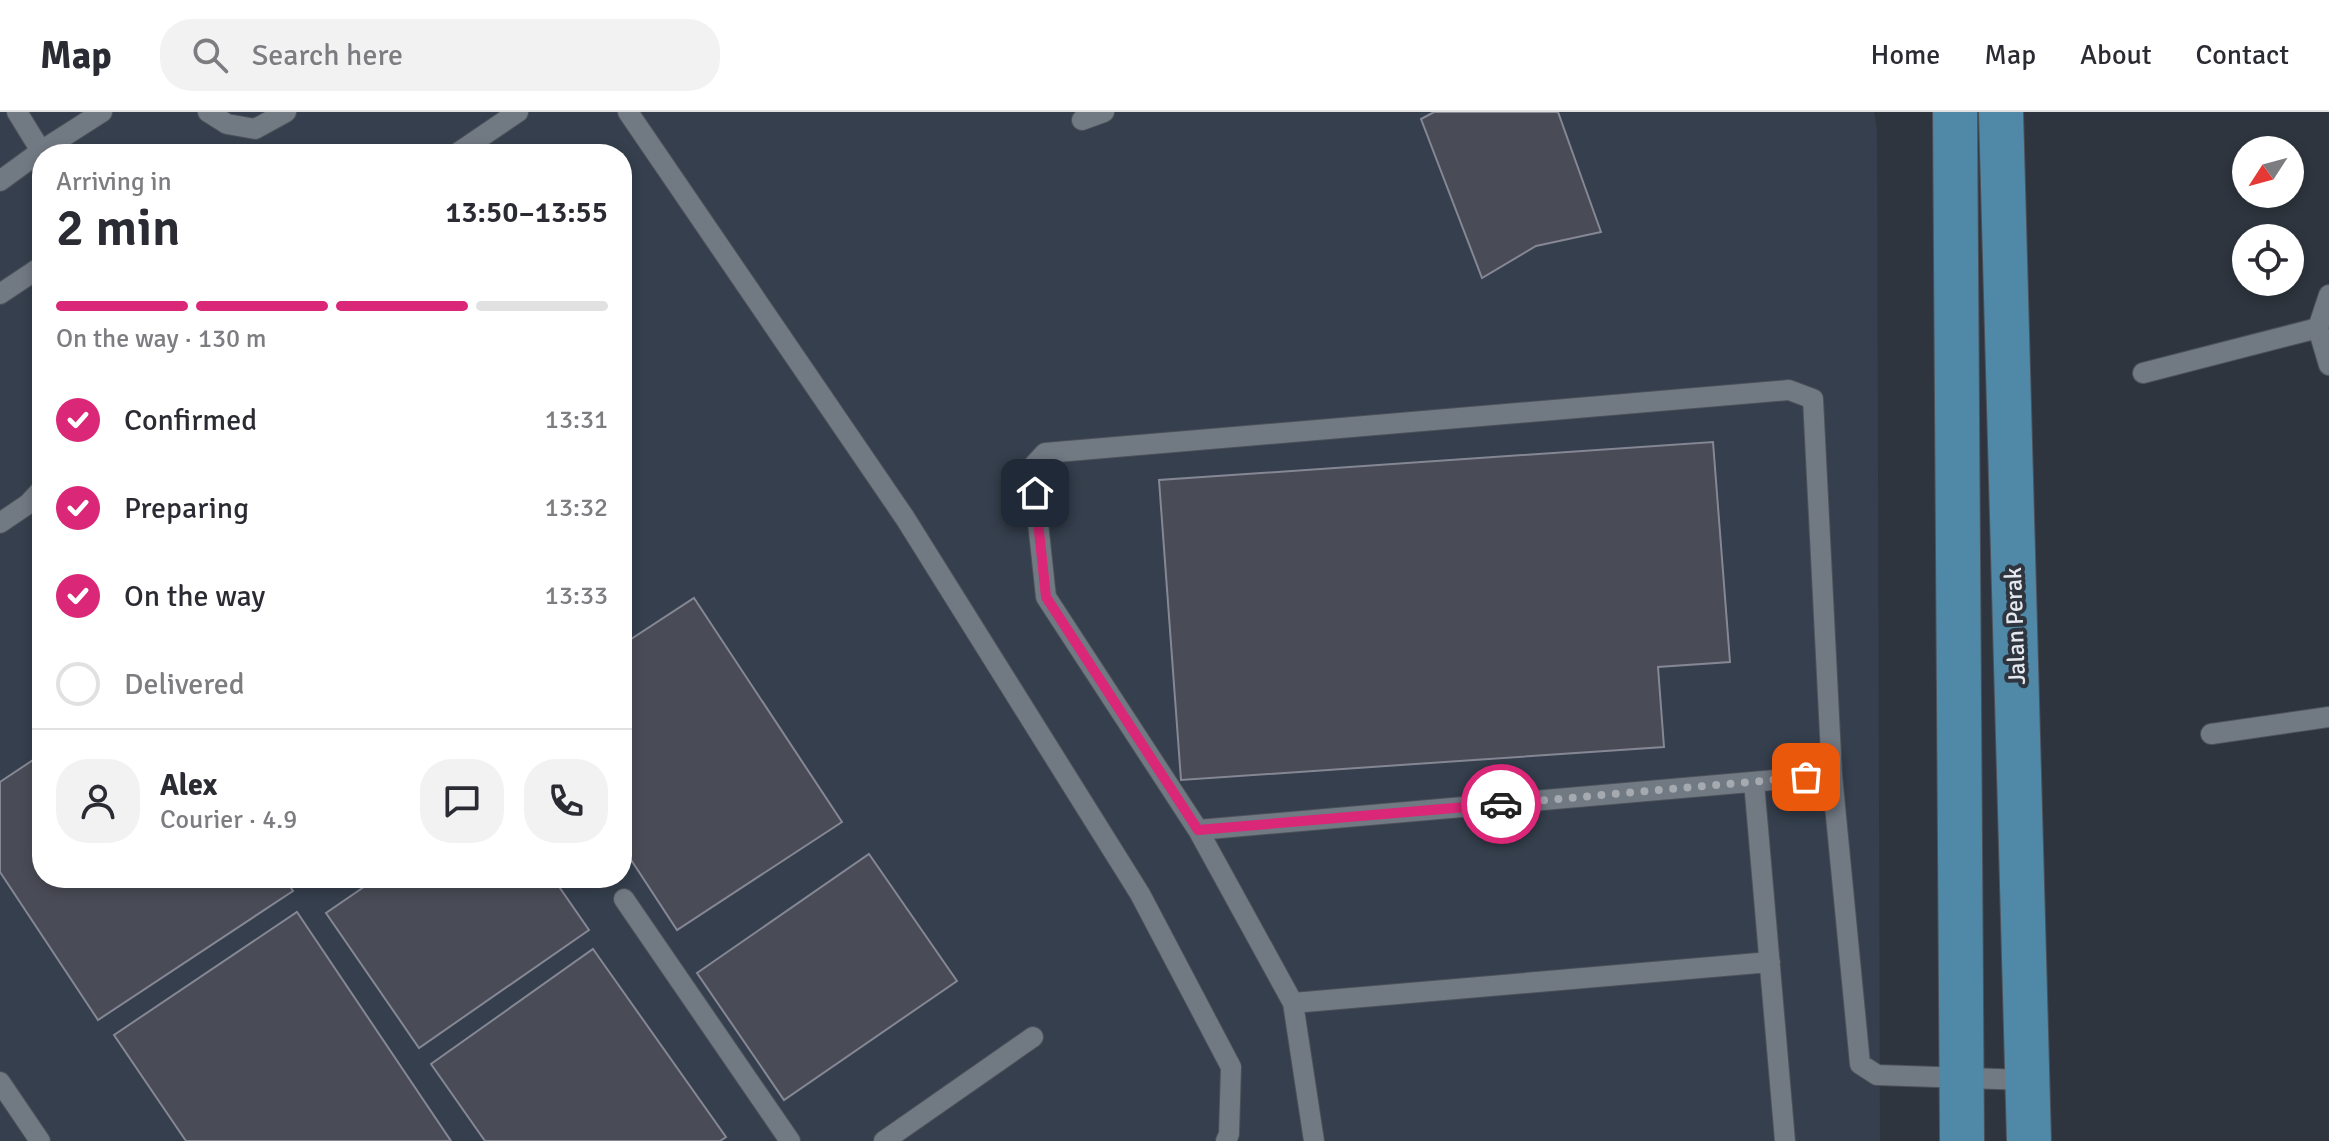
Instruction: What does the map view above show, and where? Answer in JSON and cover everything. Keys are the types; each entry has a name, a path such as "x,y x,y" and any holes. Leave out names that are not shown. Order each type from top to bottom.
{"main road":[{"path":"1955,112 1962,1141"},
{"name":"Jalan Perak","path":"2001,112 2029,1141"}],"lane":[{"path":"17,112 37,144"},
{"path":"55,144 102,112"},
{"path":"208,112 227,124 255,129 286,112"},
{"path":"471,144 518,112"},
{"path":"628,112 905,518 1140,894 1231,1067 1229,1134 1226,1141"},
{"path":"1082,120 1104,112"},
{"path":"0,181 32,160"},
{"path":"0,294 32,273"},
{"path":"2329,295 2318,328 2329,365"},
{"path":"2143,373 2318,328"},
{"path":"1314,1141 1293,1003 1198,830 1046,597 1032,467 1045,453 1789,390 1813,399 1832,775 1860,1064 1877,1075 2027,1080"},
{"path":"0,523 32,500"},
{"path":"2211,734 2329,717"},
{"path":"1198,830 1832,775"},
{"path":"1754,782 1785,1141"},
{"path":"624,899 790,1141"},
{"path":"1293,1003 1770,962"},
{"path":"884,1141 1033,1037"},
{"path":"0,1082 40,1141"}],"shaded area":[{"path":"0,112 1874,112 1877,129 1880,1141 0,1141"}],"building":[{"path":"1434,112 1558,112 1601,232 1536,246 1482,278 1421,119"},
{"path":"1713,442 1730,662 1658,667 1664,747 1181,780 1159,480"},
{"path":"694,598 842,822 677,930 632,861 632,638"},
{"path":"32,761 32,888 291,888 293,891 98,1020 0,872 0,782"},
{"path":"869,854 957,981 784,1100 697,973"},
{"path":"362,888 560,888 589,930 419,1048 326,913"},
{"path":"297,912 451,1141 186,1141 114,1035"},
{"path":"593,949 726,1137 720,1141 485,1141 431,1064"}],"way so far":[{"path":"1501,804 1806,777"}],"route":[{"path":"1035,493 1046,597 1198,830 1501,804"}]}
